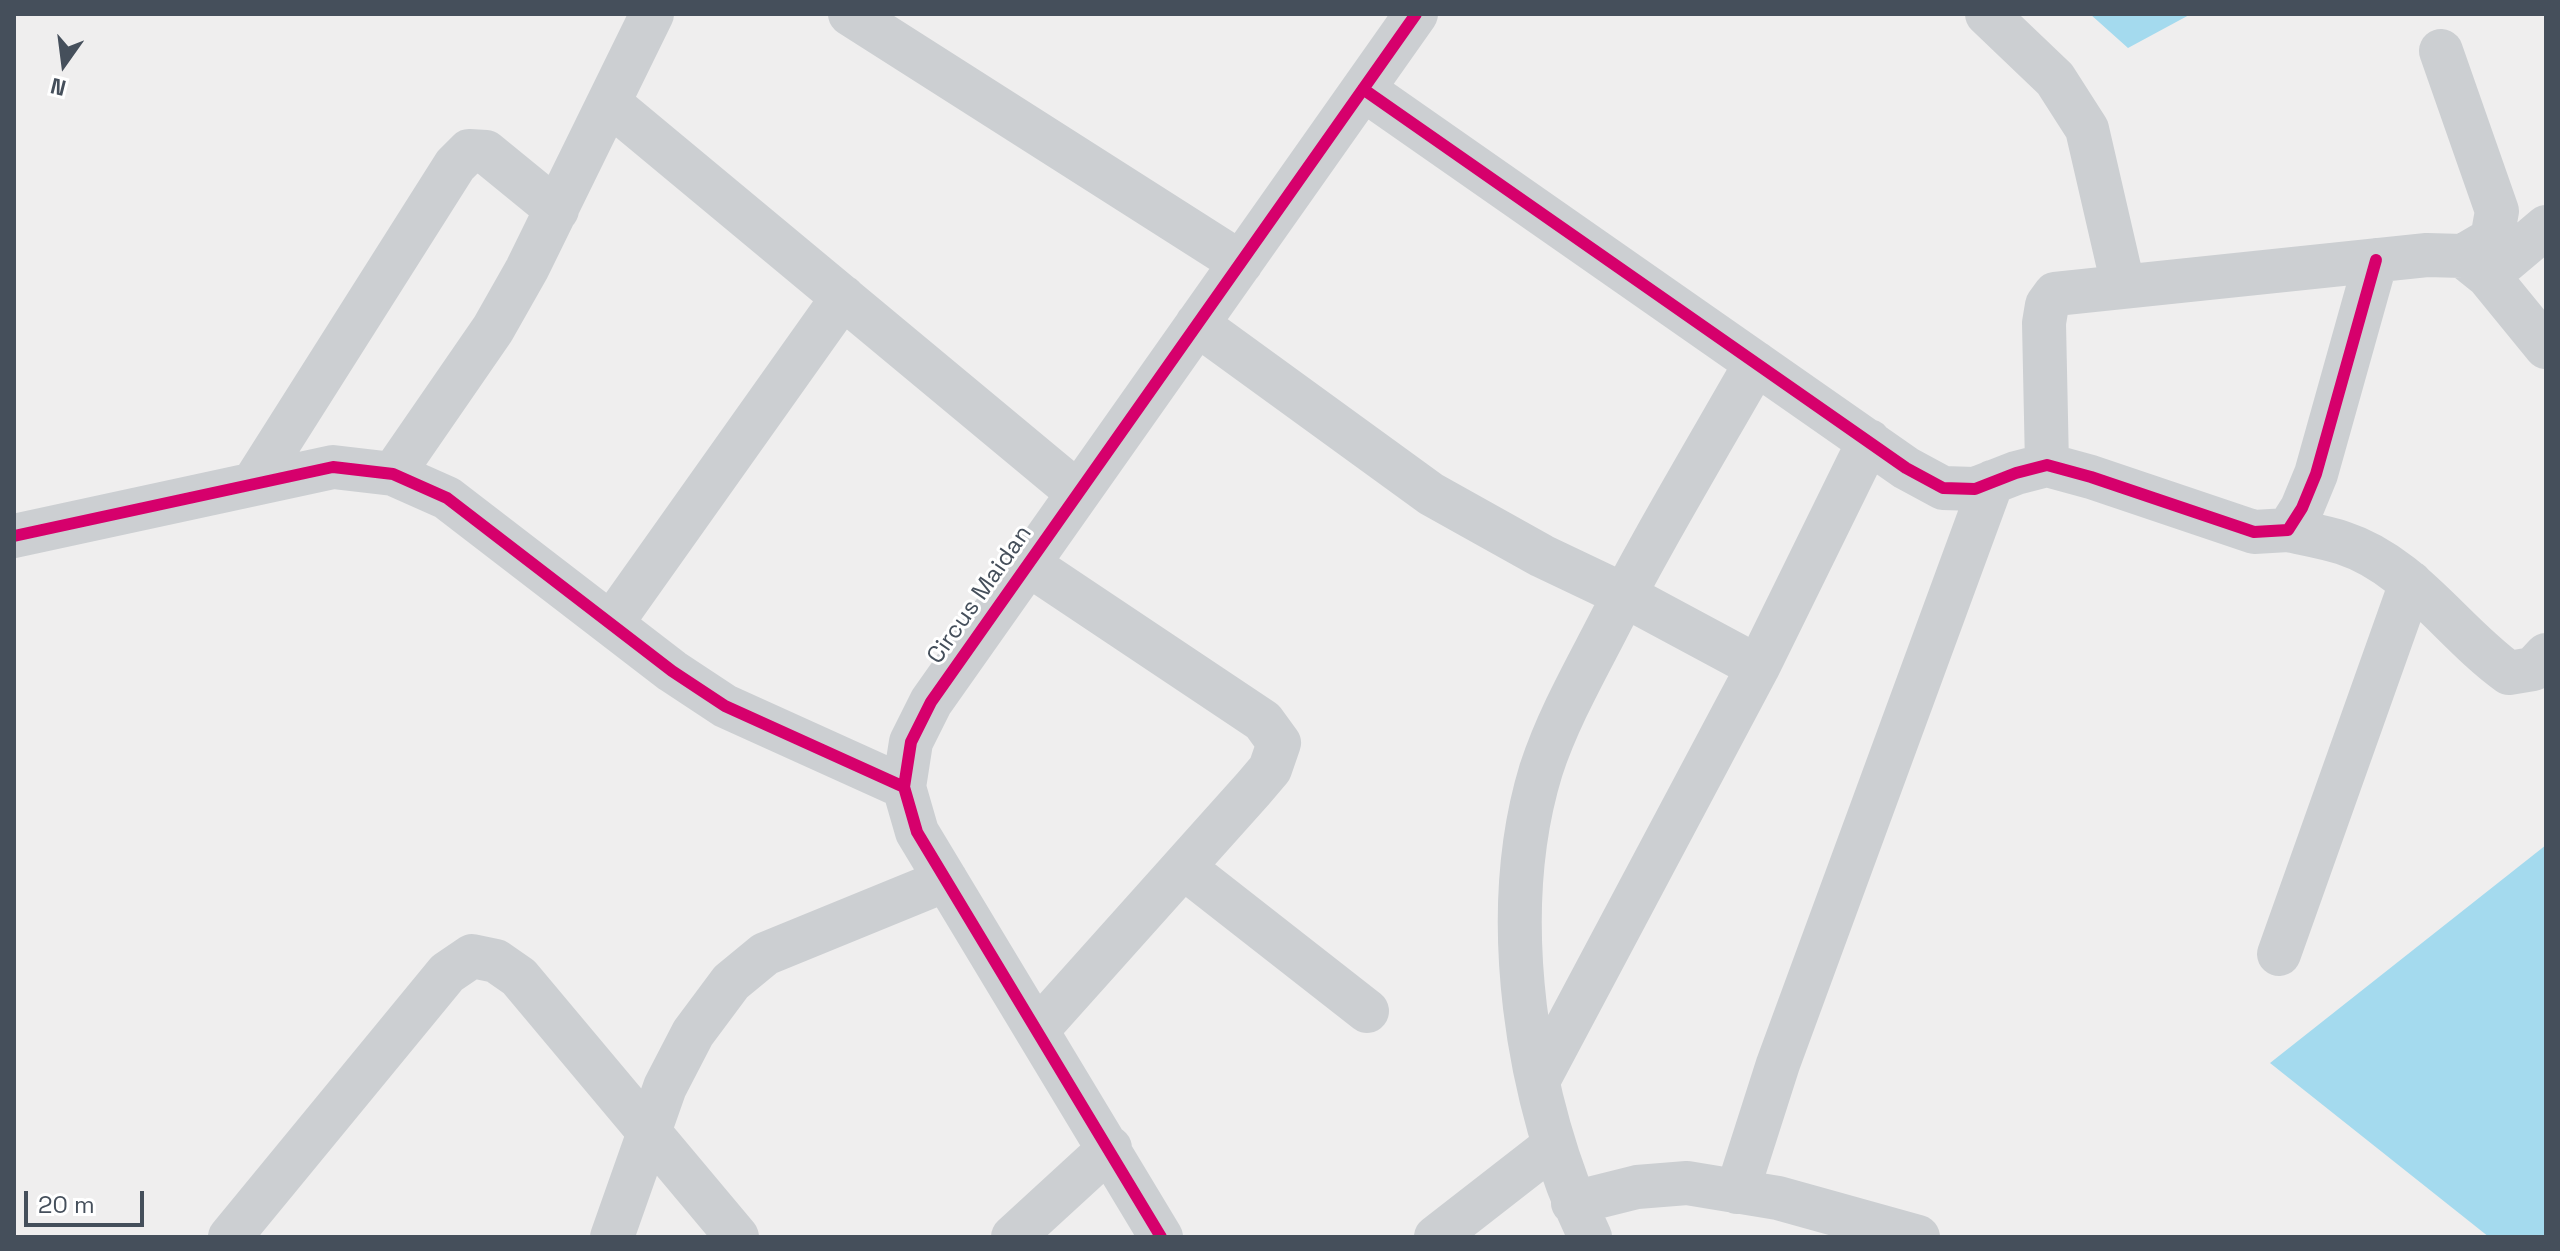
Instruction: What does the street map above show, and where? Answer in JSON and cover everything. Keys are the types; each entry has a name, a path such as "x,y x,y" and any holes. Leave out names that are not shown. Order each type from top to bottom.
{"street":[{"path":"393,474 493,329 557,210 652,14"},
{"path":"850,14 1241,263"},
{"name":"Circus Maidan","path":"1161,1237 917,832 904,787 911,742 931,702 1416,14"},
{"path":"1987,14 2055,79 2087,129 2123,285"},
{"path":"2441,51 2497,211 2492,239 2476,266"},
{"path":"1363,89 1906,468 1943,488 1975,489 2047,465 2254,532 2288,530 2344,543 2378,560 2411,583 2481,653 2509,673 2533,669 2546,655"},
{"path":"609,103 1078,493"},
{"path":"253,484 455,165 469,151 486,152 557,210"},
{"path":"2476,266 2545,230"},
{"path":"2047,465 2044,323 2047,305 2055,294 2427,255 2476,266 2546,347"},
{"path":"2288,530 2302,508 2316,474 2376,260"},
{"path":"611,624 843,297"},
{"path":"1197,324 1431,494 1542,556 1624,595 1758,667"},
{"path":"1756,363 1624,595 1574,691 1542,767 1528,819 1521,882 1522,992 1538,1081 1553,1146 1582,1220 1637,1187 1687,1183 1778,1198 1918,1237"},
{"path":"1538,1081 1758,667 1869,441"},
{"path":"14,536 333,467 393,474 447,498 672,671 725,706 904,787"},
{"path":"1737,1192 1778,1064 1992,482"},
{"path":"1028,564 1263,721 1279,743 1270,769 1038,1029"},
{"path":"2279,954 2411,583"},
{"path":"1183,867 1367,1011"},
{"path":"612,1237 665,1087 693,1033 731,982 765,954 946,880"},
{"path":"230,1237 447,973 472,956 496,961 519,977 737,1237"},
{"path":"1436,1237 1553,1146"},
{"path":"1013,1237 1110,1148"}],"water":[{"path":"2090,14 2191,14 2128,48"},
{"path":"2546,845 2546,1237 2489,1237 2270,1063"}],"cycle path":[{"path":"1161,1237 917,832 904,787 911,742 931,702 1416,14"},
{"path":"1363,89 1906,468 1943,488 1975,489 2047,465 2254,532 2288,530 2302,508 2316,474 2376,260"},
{"path":"14,536 333,467 393,474 447,498 672,671 725,706 904,787"}]}
